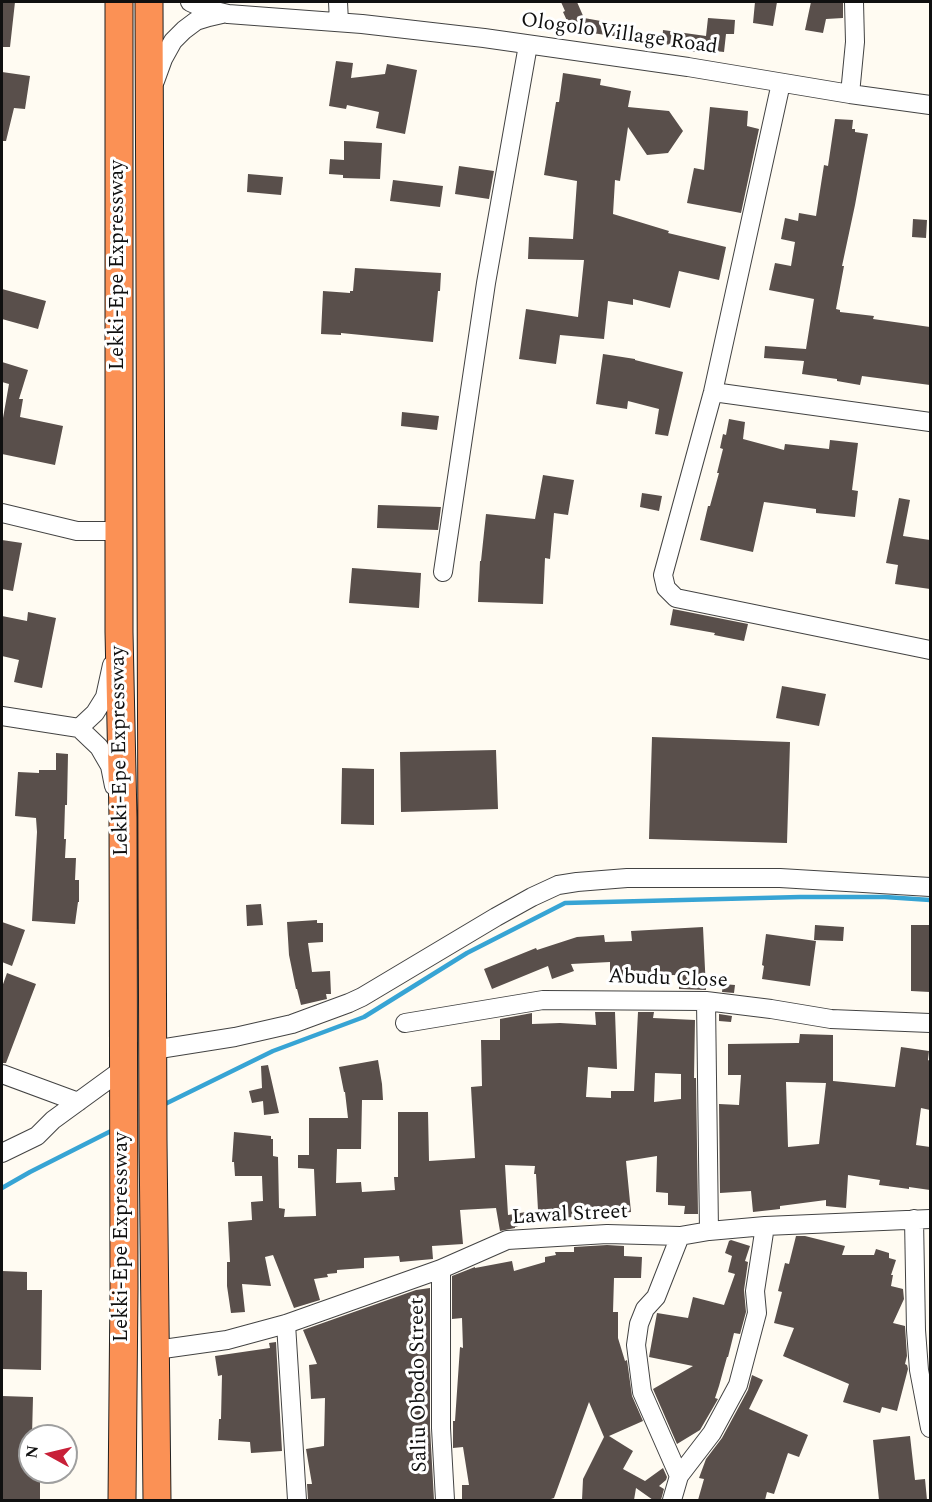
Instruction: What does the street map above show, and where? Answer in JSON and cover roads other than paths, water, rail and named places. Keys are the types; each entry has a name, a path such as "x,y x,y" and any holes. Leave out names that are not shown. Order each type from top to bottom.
{"highway":[{"name":"Lekki-Epe Expressway","path":"119,2 119,632 123,818 124,1153 122,1500"},
{"name":"Lekki-Epe Expressway","path":"149,2 153,1140 157,1500"},
{"path":"124,1288 133,1315 134,1500"}],"street":[{"path":"190,2 202,8 228,14"},
{"path":"338,2 339,22"},
{"path":"850,94 855,42 854,2"},
{"path":"149,118 154,83 173,41 196,21 209,16 228,14"},
{"name":"Ologolo Village Road","path":"228,14 339,22 484,38 930,105"},
{"path":"444,572 486,283 528,45"},
{"path":"781,83 713,392 663,574 666,588 676,598 930,650"},
{"path":"713,392 930,422"},
{"path":"2,513 76,531 119,531"},
{"path":"79,728 95,713 105,697 119,632"},
{"path":"2,716 79,728 99,747 110,766 123,818"},
{"path":"153,1061 241,1035 292,1024 349,1003 496,917 558,885 627,878 780,878 930,887"},
{"name":"Abudu Close","path":"405,1023 543,1000 706,1001 831,1019 930,1023"},
{"path":"706,1001 709,1231"},
{"path":"2,1074 78,1102"},
{"path":"2,1153 37,1136 53,1120 78,1102 123,1079"},
{"path":"922,1219 916,1330 919,1370 930,1428"},
{"name":"Lawal Street","path":"156,1350 227,1340 286,1324 441,1269 507,1240 607,1234 680,1236 765,1226 922,1219"},
{"path":"672,1500 679,1476 712,1432 738,1385 757,1313 755,1291 765,1226"},
{"path":"679,1476 642,1392 636,1345 639,1324 645,1309 656,1297 680,1236"},
{"name":"Saliu Obodo Street","path":"441,1269 441,1428 445,1500"},
{"path":"286,1324 297,1500"}],"waterway":[{"path":"161,1106 273,1051 364,1017 467,953 565,903 800,897 885,897 930,900"},
{"path":"2,1188 113,1130"}]}
